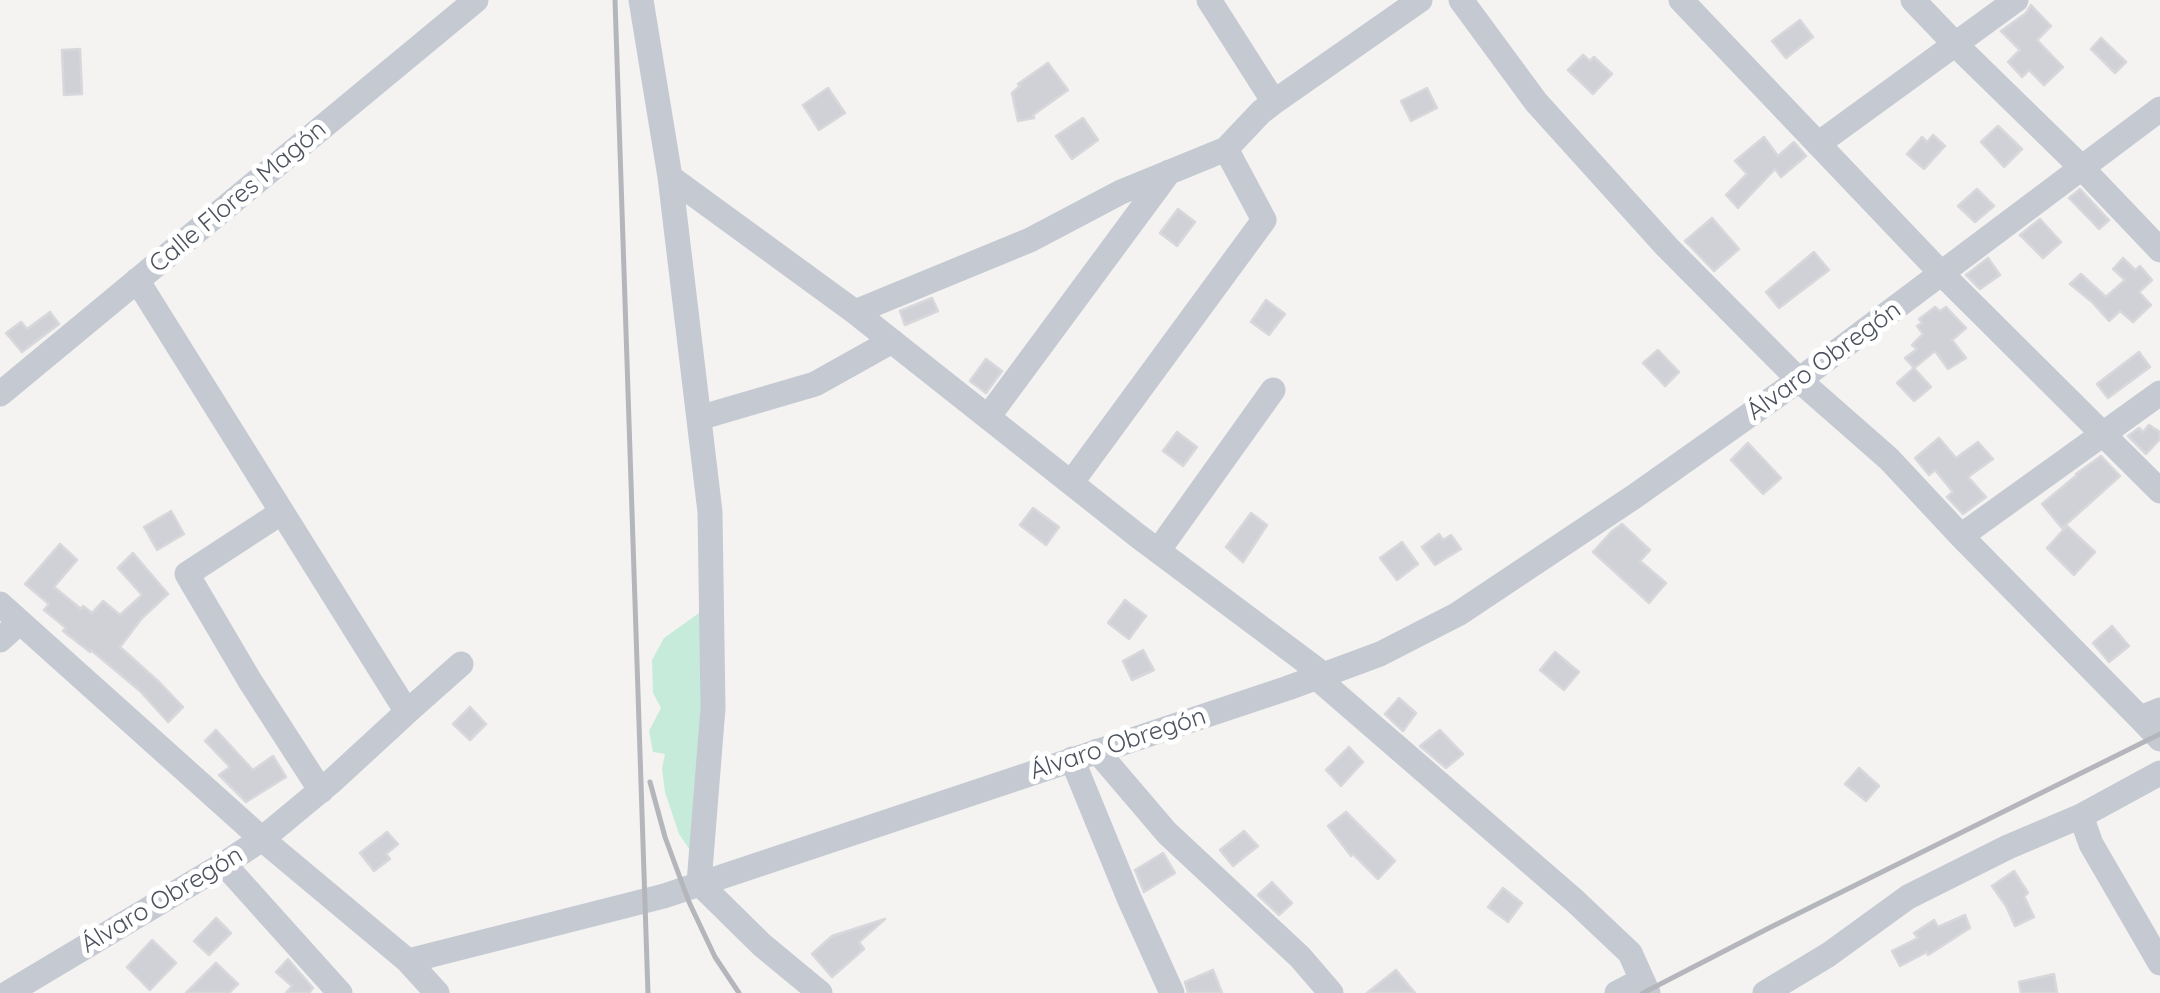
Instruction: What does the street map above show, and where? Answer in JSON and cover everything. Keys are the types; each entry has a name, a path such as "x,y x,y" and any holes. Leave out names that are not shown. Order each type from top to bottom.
{"street":[{"name":"Calle Flores Magón","path":"0,394 476,0"},
{"path":"641,0 670,177 710,512 713,708 699,882 762,945 820,993"},
{"path":"1210,0 1274,102"},
{"path":"855,312 1030,240 1121,192 1226,149 1274,102 1420,0"},
{"path":"1461,0 1536,102 1667,247 1799,380 1889,459 1962,536 2150,714 2160,739"},
{"path":"1681,0 1942,274 2160,491"},
{"path":"1913,0 2160,250"},
{"path":"1818,144 2016,0"},
{"name":"Álvaro Obregón","path":"8,993 40,986 262,839 408,961 664,896 1380,654 1458,614 1634,496 1799,380 2160,109"},
{"path":"1071,483 1264,220 1226,149"},
{"path":"988,417 1169,172"},
{"path":"670,177 855,312 1320,676 1630,953 1645,986 1617,993"},
{"path":"137,280 407,712"},
{"path":"699,418 815,384 892,341"},
{"path":"1158,551 1273,390"},
{"path":"1962,536 2160,392"},
{"path":"282,512 186,574 321,790"},
{"path":"0,604 262,839 461,664"},
{"path":"0,640 20,622"},
{"path":"1098,751 1167,834 1300,957 1331,993"},
{"path":"1072,759 1172,993"},
{"path":"1765,993 1828,955 1908,897 2008,846 2081,816 2160,773"},
{"path":"2081,816 2091,844 2160,963"},
{"path":"224,864 340,993"},
{"path":"408,961 437,993"}],"green space":[{"path":"699,613 705,672 694,856 679,834 665,792 665,754 653,752 649,731 661,708 653,693 652,660 664,638"}],"building":[{"path":"2031,5 2051,26 2037,40 2063,67 2044,85 2029,70 2022,77 2008,62 2020,50 2001,31"},
{"path":"1800,20 1813,37 1786,58 1772,41"},
{"path":"2101,38 2126,62 2115,73 2091,49"},
{"path":"80,49 82,94 64,95 62,50"},
{"path":"1583,55 1590,61 1594,57 1612,74 1593,94 1568,70"},
{"path":"1048,63 1068,90 1034,118 1018,121 1012,93 1018,84"},
{"path":"828,88 845,113 819,130 803,105"},
{"path":"1427,88 1437,108 1411,121 1401,101"},
{"path":"1083,118 1098,140 1072,159 1056,136"},
{"path":"1998,126 2022,149 2004,167 1981,142"},
{"path":"1933,135 1945,146 1924,169 1907,154 1922,137 1927,142"},
{"path":"1764,137 1778,156 1794,142 1806,156 1781,177 1775,169 1738,208 1726,195 1747,174 1735,161"},
{"path":"1977,189 1994,206 1975,222 1958,206"},
{"path":"2080,189 2109,220 2099,229 2069,198"},
{"path":"1178,209 1195,222 1177,246 1160,233"},
{"path":"1712,218 1739,249 1714,271 1685,241"},
{"path":"2040,219 2061,242 2043,258 2020,235"},
{"path":"1814,252 1829,270 1779,308 1766,292"},
{"path":"1988,258 2000,275 1980,289 1966,275"},
{"path":"2123,258 2135,270 2140,266 2152,280 2139,292 2151,305 2133,322 2120,311 2109,321 2070,284 2081,274 2106,297 2125,280 2113,269"},
{"path":"932,298 938,311 905,325 900,311"},
{"path":"1266,300 1285,314 1269,335 1251,322"},
{"path":"1935,307 1940,311 1946,307 1966,328 1952,340 1966,358 1948,369 1935,351 1914,368 1905,358 1917,349 1912,345 1923,334 1917,326 1922,323 1919,319"},
{"path":"50,312 59,324 22,352 6,333 21,322 27,329"},
{"path":"1658,350 1679,372 1665,386 1643,363"},
{"path":"2139,352 2150,367 2108,398 2097,384"},
{"path":"986,359 1002,371 986,393 970,381"},
{"path":"1914,368 1931,387 1914,401 1897,383"},
{"path":"2149,425 2160,432 2160,439 2146,454 2128,436 2139,428 2143,432"},
{"path":"1177,432 1197,447 1183,466 1163,451"},
{"path":"1939,438 1956,458 1978,442 1993,459 1968,477 1986,497 1963,514 1947,497 1953,492 1935,470 1929,475 1915,458"},
{"path":"1748,443 1781,478 1763,494 1731,460"},
{"path":"2101,456 2120,476 2062,528 2042,504"},
{"path":"1033,508 1059,527 1046,545 1020,525"},
{"path":"171,511 184,534 157,550 144,527"},
{"path":"1251,513 1267,525 1243,562 1226,547"},
{"path":"1622,524 1650,550 1640,561 1666,583 1649,603 1593,552"},
{"path":"2067,526 2095,552 2074,575 2047,548"},
{"path":"1439,534 1443,540 1451,535 1461,549 1435,565 1422,547"},
{"path":"1402,542 1418,564 1397,580 1380,558"},
{"path":"60,544 77,560 54,587 81,609 83,606 92,613 103,601 120,615 142,595 118,568 133,553 168,594 142,618 120,647 183,707 168,722 140,691 63,631 66,628 44,610 49,604 25,584"},
{"path":"1125,600 1146,616 1129,639 1108,623"},
{"path":"2112,626 2129,646 2109,662 2093,643"},
{"path":"1143,650 1154,670 1132,680 1123,661"},
{"path":"1555,652 1579,672 1564,690 1540,670"},
{"path":"1399,698 1416,713 1403,731 1385,714"},
{"path":"470,707 486,724 470,740 453,724"},
{"path":"216,730 253,770 273,756 286,777 246,802 219,775 230,767 205,741"},
{"path":"1440,730 1463,754 1446,768 1420,746"},
{"path":"1349,747 1363,762 1341,786 1326,770"},
{"path":"1859,768 1879,786 1866,801 1845,784"},
{"path":"1346,812 1395,861 1378,879 1351,856 1328,826"},
{"path":"1244,831 1258,846 1233,866 1220,850"},
{"path":"387,832 398,844 386,854 390,859 374,871 360,853"},
{"path":"1163,853 1175,873 1144,892 1135,870"},
{"path":"2014,871 2028,893 2024,896 2034,917 2015,926 1992,886"},
{"path":"1272,882 1292,903 1279,915 1258,895"},
{"path":"1503,888 1522,903 1508,922 1488,907"},
{"path":"1965,915 1970,928 1928,955 1927,952 1900,966 1892,951 1918,938 1914,933 1934,920 1938,927"},
{"path":"216,918 231,933 209,955 194,941"},
{"path":"885,919 859,942 864,949 832,977 812,954 832,936"},
{"path":"152,940 176,963 150,990 127,967"},
{"path":"288,959 313,988 309,993 286,993 292,986 276,972"},
{"path":"216,963 238,984 229,993 186,993"},
{"path":"1213,970 1222,993 1188,993 1185,982"},
{"path":"1396,970 1415,993 1367,993"},
{"path":"2054,974 2057,993 2021,993 2019,982"}],"railway":[{"path":"615,0 648,993"},
{"path":"1643,993 2160,734"},
{"path":"650,782 689,902 715,957 739,993"}]}
